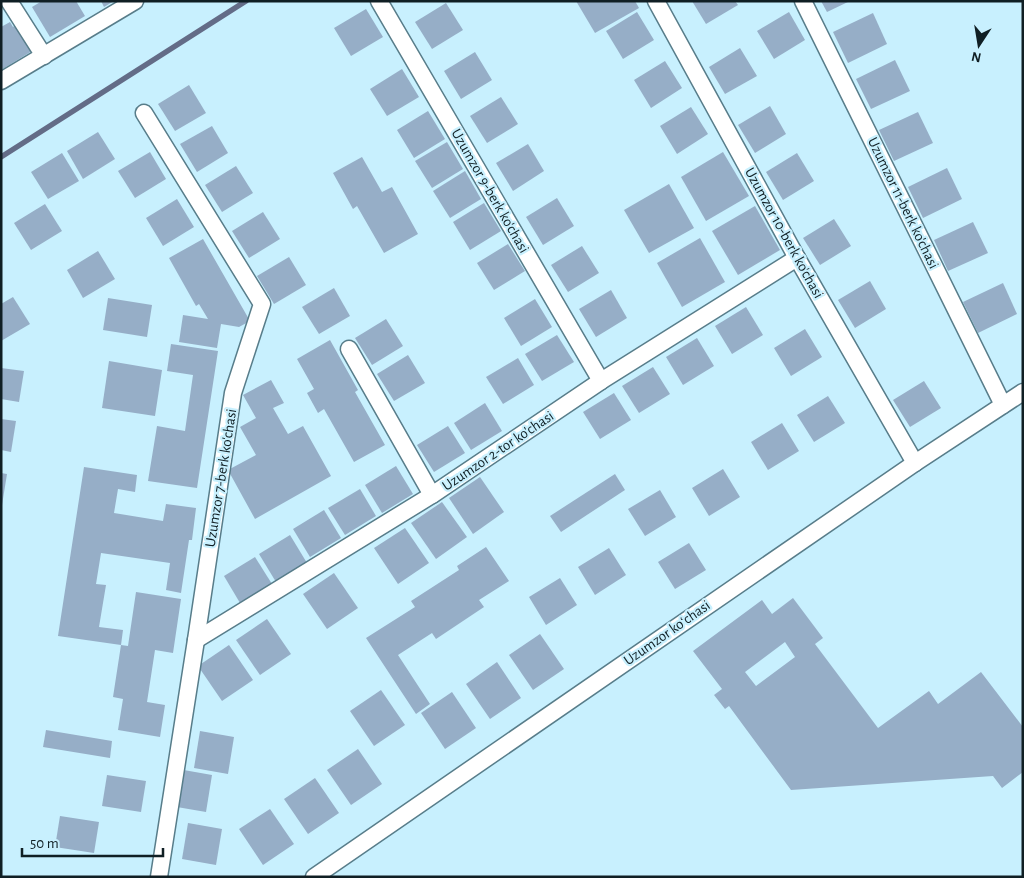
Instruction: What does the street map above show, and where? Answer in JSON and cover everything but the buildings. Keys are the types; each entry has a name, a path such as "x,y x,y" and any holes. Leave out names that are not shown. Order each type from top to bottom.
{"street":[{"path":"9,1 44,56"},
{"path":"1,81 135,1"},
{"name":"Uzumzor 9-berk ko'chasi","path":"379,1 601,381"},
{"name":"Uzumzor 10-berk ko'chasi","path":"656,1 797,258 915,463"},
{"name":"Uzumzor 11-berk ko'chasi","path":"803,1 1003,405"},
{"name":"Uzumzor 7-berk ko'chasi","path":"144,113 262,304 234,393 159,877"},
{"name":"Uzumzor 2-tor ko'chasi","path":"196,640 432,495 601,381 797,258"},
{"path":"349,350 432,495"},
{"name":"Uzumzor koʻchasi","path":"314,877 915,463 1023,392"}],"waterway":[{"path":"1,157 246,1"}]}
